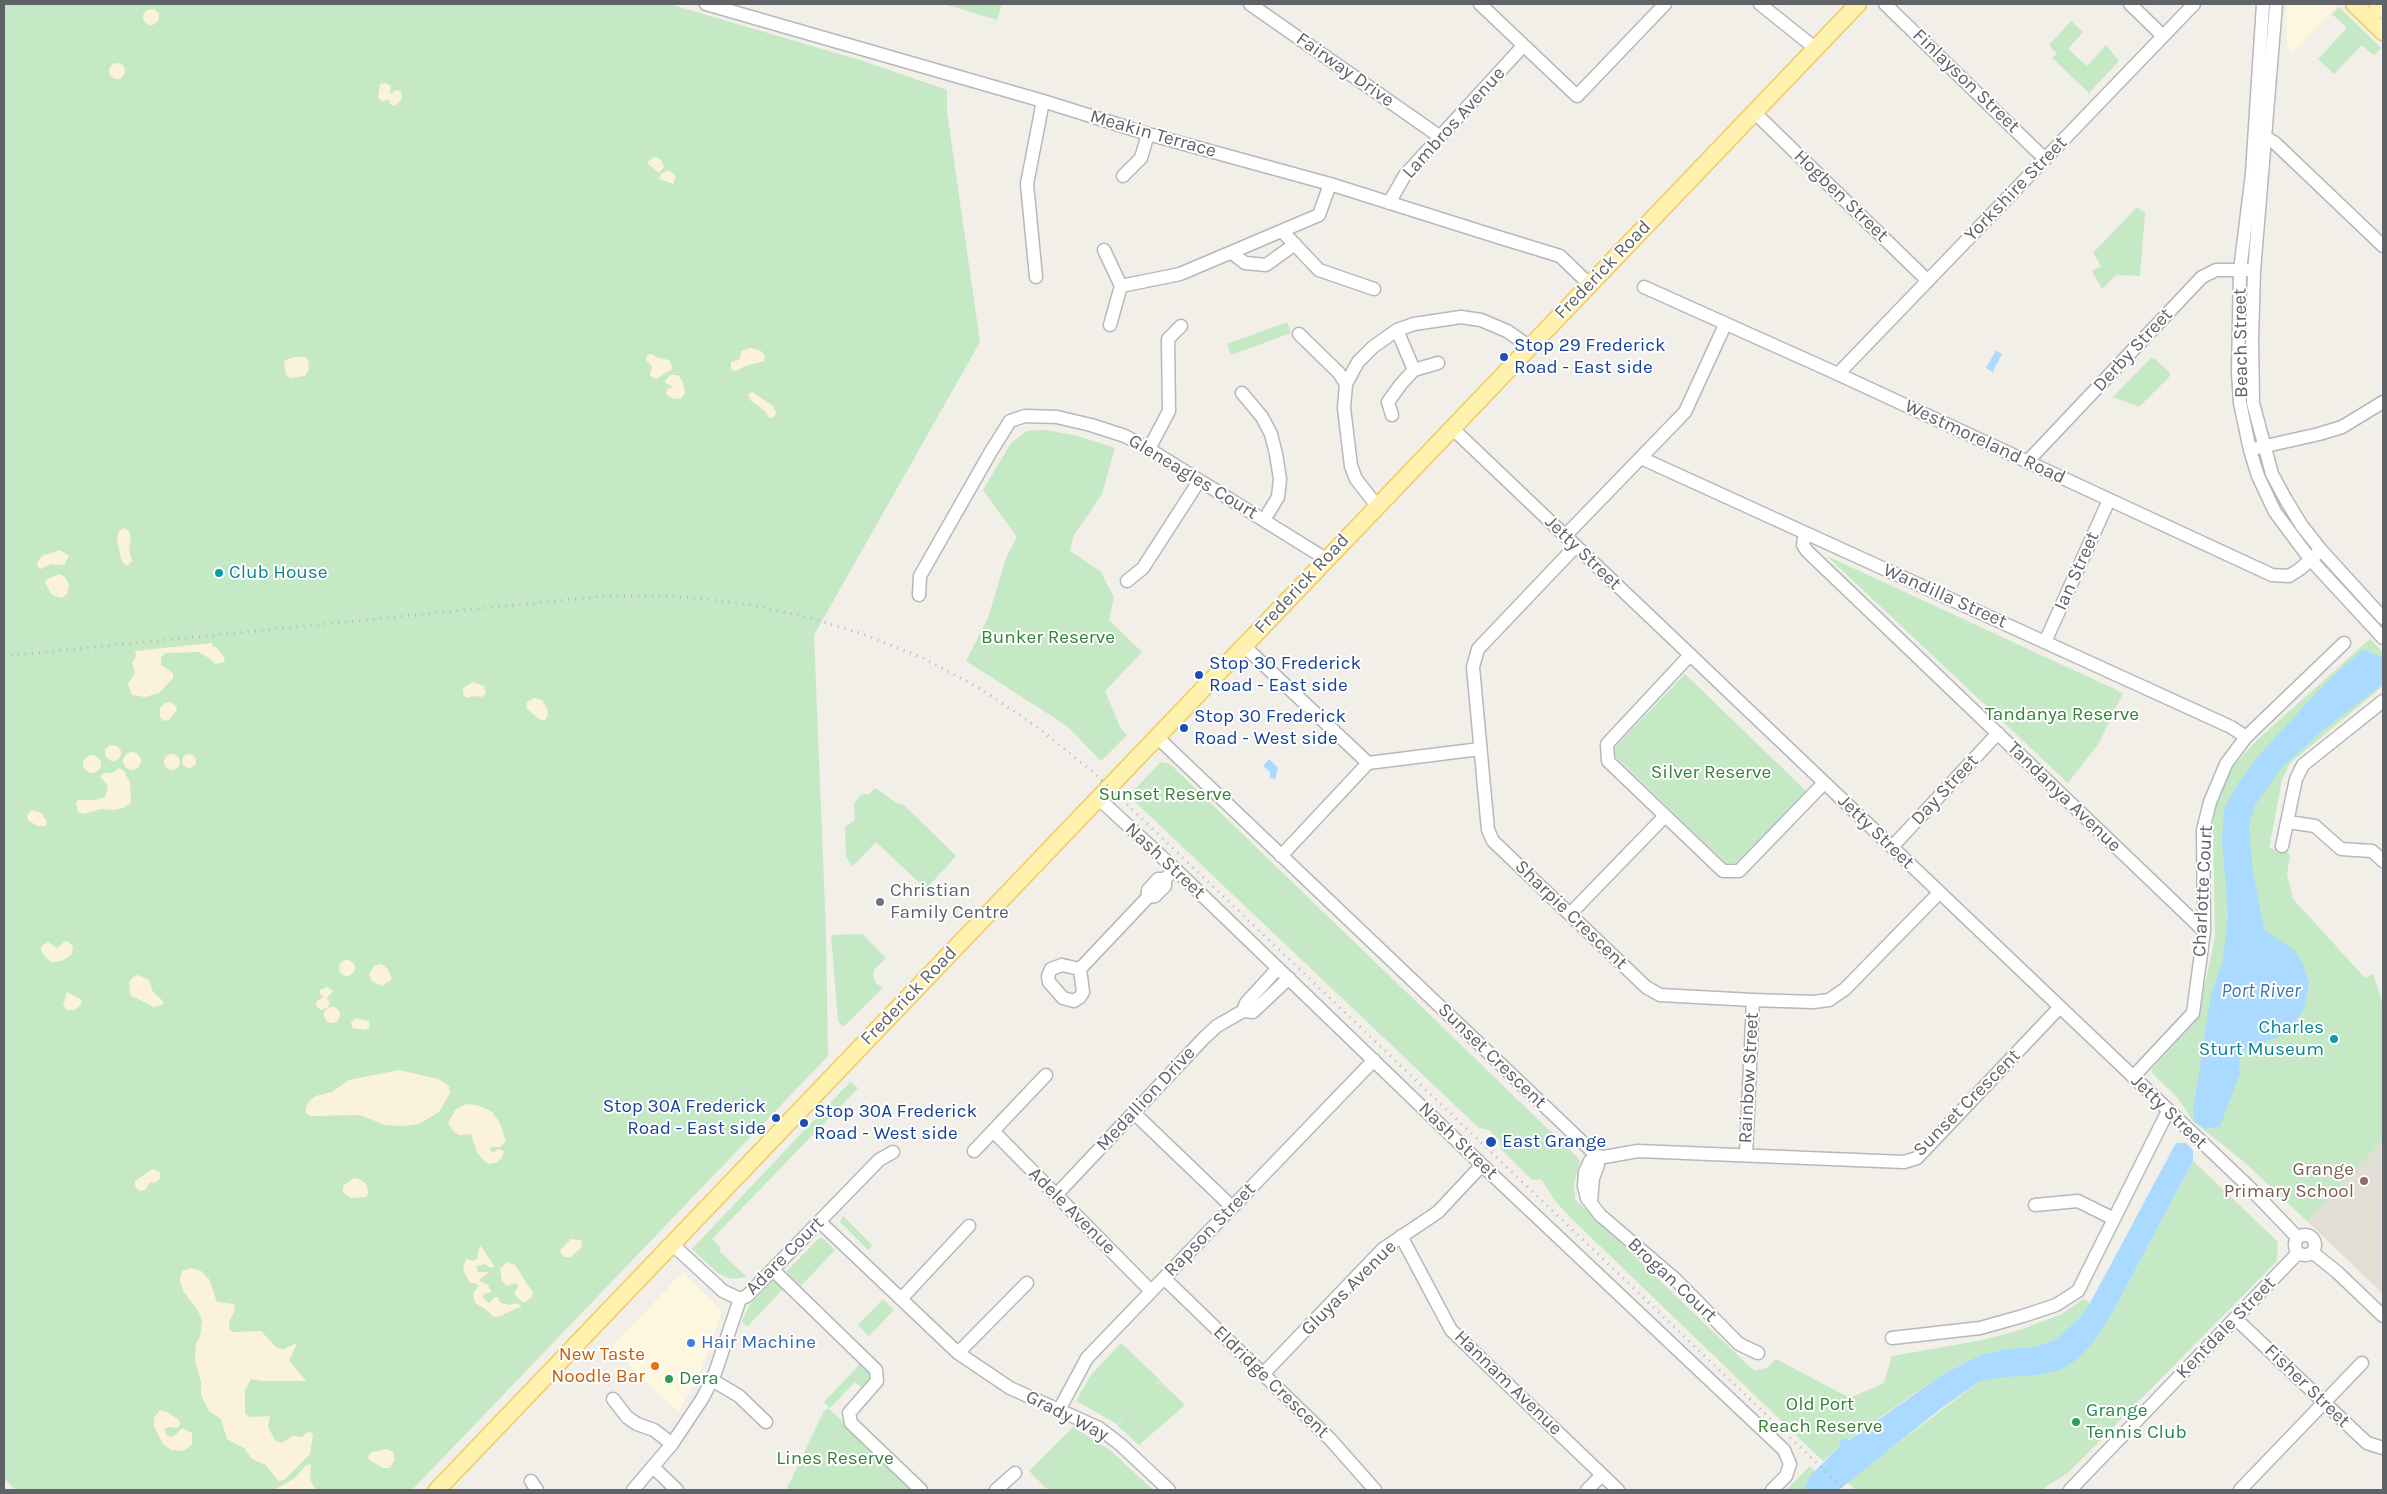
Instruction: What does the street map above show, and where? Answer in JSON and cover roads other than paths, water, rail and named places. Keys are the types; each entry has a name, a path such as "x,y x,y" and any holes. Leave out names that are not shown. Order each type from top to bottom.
{"main road":[{"name":"Frederick Road","path":"436,1490 1858,4"},
{"path":"2354,4 2383,32"},
{"path":"2377,4 2383,10"}],"street":[{"name":"Meakin Terrace","path":"706,4 1043,101 1148,134 1390,202 1560,256 1589,284"},
{"name":"Fairway Drive","path":"1250,4 1439,136"},
{"path":"1485,6 1523,46 1577,96 1665,4"},
{"path":"1760,4 1815,48"},
{"name":"Finlayson Street","path":"1885,4 2045,159"},
{"path":"2130,4 2163,36"},
{"name":"Yorkshire Street","path":"1838,374 2194,4"},
{"name":"Beach Street","path":"2263,4 2252,338 2253,403 2272,474 2286,500 2302,526 2321,550 2383,619"},
{"name":"Beach Street","path":"2276,4 2240,270 2238,372 2240,403 2250,450 2258,476 2275,512 2310,559 2383,638"},
{"name":"Lambros Avenue","path":"1390,202 1405,175 1523,46"},
{"path":"1036,277 1027,184 1043,101"},
{"name":"Hogben Street","path":"1754,112 1928,281"},
{"path":"1123,176 1141,158 1148,134"},
{"path":"2259,137 2275,143 2383,246"},
{"path":"1121,286 1180,274 1319,215 1330,184"},
{"path":"1282,231 1319,270 1374,289"},
{"path":"1232,253 1245,263 1266,265 1295,244"},
{"path":"1104,250 1121,286 1110,325"},
{"name":"Derby Street","path":"2027,462 2202,277 2216,270 2254,271"},
{"name":"Westmoreland Road","path":"1644,287 1725,325 1838,374 2272,575 2289,576 2321,550"},
{"path":"1377,506 1361,488 1351,466 1344,408 1346,384 1358,362 1373,347 1397,330 1414,324 1461,317 1481,320 1507,331 1530,346"},
{"path":"1565,536 1685,412 1725,325"},
{"path":"1149,449 1169,411 1168,339 1181,326"},
{"path":"1397,330 1414,370"},
{"path":"1299,334 1339,373 1346,384"},
{"path":"1392,415 1388,402 1400,384 1414,370 1438,363"},
{"path":"1242,393 1262,417 1271,434 1276,454 1280,479 1278,497 1264,520"},
{"path":"2250,450 2342,427 2383,402"},
{"name":"Gleneagles Court","path":"919,595 920,576 1010,421 1024,416 1058,417 1125,436 1326,559"},
{"name":"Jetty Street","path":"1452,428 2133,1077 2298,1238"},
{"name":"Wandilla Street","path":"1642,458 2231,727 2246,737"},
{"path":"1127,581 1143,568 1199,481"},
{"name":"Ian Street","path":"2045,642 2109,500"},
{"name":"Tandanya Avenue","path":"1805,533 1803,545 1807,551 2204,931"},
{"name":"Sharpie Crescent","path":"1576,546 1478,649 1473,667 1488,830 1493,841 1646,987 1660,995 1814,1002 1829,1000 1845,989 1939,893"},
{"path":"2374,629 2383,619"},
{"name":"Charlotte Court","path":"2133,1077 2193,1014 2204,931 2203,830 2210,802 2226,764 2246,737 2344,643"},
{"path":"1244,646 1368,763"},
{"path":"1690,655 1607,744 1608,761 1665,816 1723,871 1739,871 1824,783"},
{"path":"2282,846 2296,779 2303,765 2383,702"},
{"name":"Day Street","path":"1892,847 1998,733"},
{"name":"Sunset Crescent","path":"1157,737 1597,1156 1604,1157 1638,1151 1904,1162 1917,1158 2060,1008"},
{"path":"1281,856 1368,763 1480,749"},
{"name":"Nash Street","path":"1098,798 1175,869 1482,1165 1784,1450 1790,1464 1786,1476 1772,1490"},
{"path":"1570,914 1665,816"},
{"path":"2288,822 2315,826 2341,849 2372,851 2383,861"},
{"path":"1080,969 1148,897 1148,890 1158,880 1165,879 1175,869"},
{"name":"Medallion Drive","path":"1243,1011 1246,1003 1278,968"},
{"name":"Medallion Drive","path":"1056,1195 1204,1036 1243,1011 1254,1012 1289,978"},
{"name":"Rainbow Street","path":"1746,1155 1753,1000"},
{"name":"Rapson Street","path":"1059,1410 1087,1358 1374,1060"},
{"path":"974,1151 1046,1076"},
{"path":"1892,1338 1980,1328 2056,1305 2078,1291 2168,1111"},
{"path":"1134,1112 1232,1207"},
{"name":"Adele Avenue","path":"993,1131 1151,1291"},
{"name":"Adare Court","path":"672,1244 711,1283 740,1299 747,1296 879,1160 892,1152"},
{"name":"Brogan Court","path":"1597,1156 1590,1161 1585,1172 1584,1186 1587,1198 1600,1215 1674,1278 1739,1344 1758,1353"},
{"name":"Gluyas Avenue","path":"1263,1374 1383,1249 1438,1212 1482,1165"},
{"path":"2035,1205 2078,1201 2114,1219"},
{"name":"Grady Way","path":"820,1222 958,1353 1010,1388 1099,1428 1121,1445 1168,1490"},
{"path":"901,1299 969,1226"},
{"name":"Hannam Avenue","path":"1401,1236 1452,1330 1618,1490"},
{"path":"2308,1236 2313,1239 2315,1246 2312,1252 2307,1255 2298,1253 2295,1244 2298,1238 2308,1236"},
{"path":"2312,1252 2383,1316"},
{"name":"Kentdale Street","path":"2070,1490 2298,1253"},
{"path":"773,1270 876,1370 877,1381 849,1413 851,1423 921,1490"},
{"name":"Eldridge Crescent","path":"1164,1278 1330,1439 1375,1490"},
{"path":"958,1353 1027,1282"},
{"path":"633,1490 672,1444 691,1417 712,1380 740,1299"},
{"name":"Fisher Street","path":"2235,1318 2367,1443 2383,1448"},
{"path":"2240,1490 2362,1363"},
{"path":"712,1380 739,1396 766,1422"},
{"path":"613,1399 627,1417 637,1424 654,1430 672,1444"},
{"path":"653,1467 677,1490"},
{"path":"996,1490 1015,1473"},
{"path":"1587,1490 1602,1475"}],"water":[{"path":"1996,350 2002,354 1994,369 1994,373 1986,368"},
{"name":"Port River","path":"2362,650 2383,657 2383,684 2323,730 2281,768 2255,805 2249,825 2252,865 2264,930 2295,951 2303,964 2309,984 2304,1009 2293,1024 2280,1036 2246,1049 2241,1054 2240,1073 2220,1126 2205,1129 2194,1121 2193,1111 2211,995 2223,961 2228,914 2222,840 2224,809 2239,782 2260,754 2325,684"},
{"path":"1269,759 1278,768 1275,779 1270,778 1270,772 1263,766"},
{"path":"2176,1143 2186,1143 2193,1150 2193,1161 2114,1310 2095,1340 2076,1360 2060,1370 2038,1375 1980,1381 1939,1410 1839,1490 1804,1490 1810,1476 1840,1446 1840,1440 1847,1438 1848,1441 1942,1375 1978,1356 2004,1349 2035,1347 2057,1339 2081,1316 2090,1303"}],"railway":[{"path":"4,656 594,597 649,595 705,599 758,606 810,618 863,634 923,658 981,689 1037,727 1093,772 1845,1490"}],"place":[{"name":"Stop 29 Frederick Road - East side","path":"1504,357"},
{"name":"Club House","path":"219,573"},
{"name":"Stop 30 Frederick Road - East side","path":"1199,675"},
{"name":"Stop 30 Frederick Road - West side","path":"1184,728"},
{"name":"Christian Family Centre","path":"880,902"},
{"name":"Charles Sturt Museum","path":"2334,1039"},
{"name":"Stop 30A Frederick Road - East side","path":"776,1118"},
{"name":"Stop 30A Frederick Road - West side","path":"804,1123"},
{"name":"East Grange","path":"1491,1142"},
{"name":"Grange Primary School","path":"2364,1181"},
{"name":"Hair Machine","path":"691,1343"},
{"name":"New Taste Noodle Bar","path":"655,1366"},
{"name":"Dera","path":"669,1379"},
{"name":"Grange Tennis Club","path":"2076,1422"}],"park label":[{"name":"Bunker Reserve","path":"1048,638"},
{"name":"Tandanya Reserve","path":"2062,715"},
{"name":"Silver Reserve","path":"1711,773"},
{"name":"Sunset Reserve","path":"1165,795"},
{"name":"Old Port Reach Reserve","path":"1820,1416"},
{"name":"Lines Reserve","path":"835,1459"}]}
